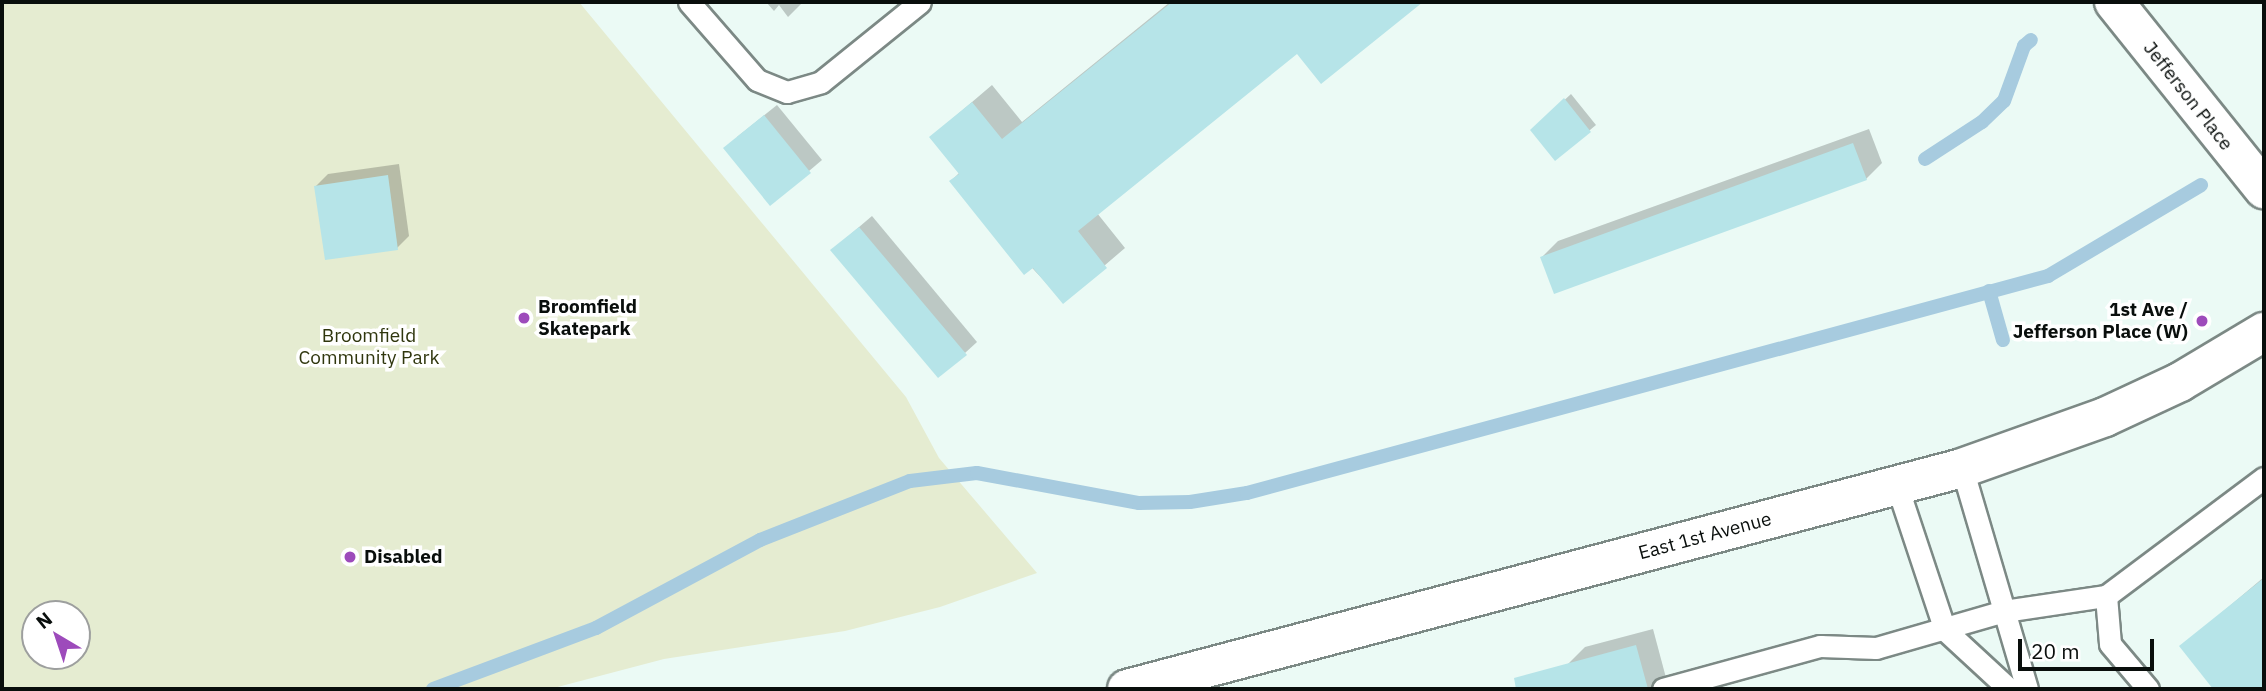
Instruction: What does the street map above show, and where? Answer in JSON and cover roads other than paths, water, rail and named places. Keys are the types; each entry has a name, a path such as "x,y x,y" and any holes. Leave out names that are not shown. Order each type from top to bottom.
{"street":[{"name":"Jefferson Place","path":"2114,2 2211,126 2262,186"},
{"name":"East 1st Avenue","path":"1127,689 1962,468 2105,417 2180,382 2264,332"}],"lane":[{"path":"689,2 757,80 787,92 821,82 920,2"},
{"path":"1962,468 2027,689"},
{"path":"1662,689 1820,646 1876,648 2004,611 2106,596 2264,478"},
{"path":"1896,486 1945,630 2009,689"},
{"path":"2106,596 2110,644 2148,689"}],"waterway":[{"path":"1925,159 1982,122 2004,101 2024,46 2031,40"},
{"path":"433,689 596,628 760,540 910,481 977,473 1139,503 1190,502 1247,493 2048,276 2201,185"},
{"path":"1989,291 2003,340"}],"place":[{"name":"Broomfield Skatepark","path":"524,318"},
{"name":"1st Ave / Jefferson Place (W)","path":"2202,321"},
{"name":"Disabled","path":"350,557"}],"park label":[{"name":"Broomfield Community Park","path":"369,347"}]}
